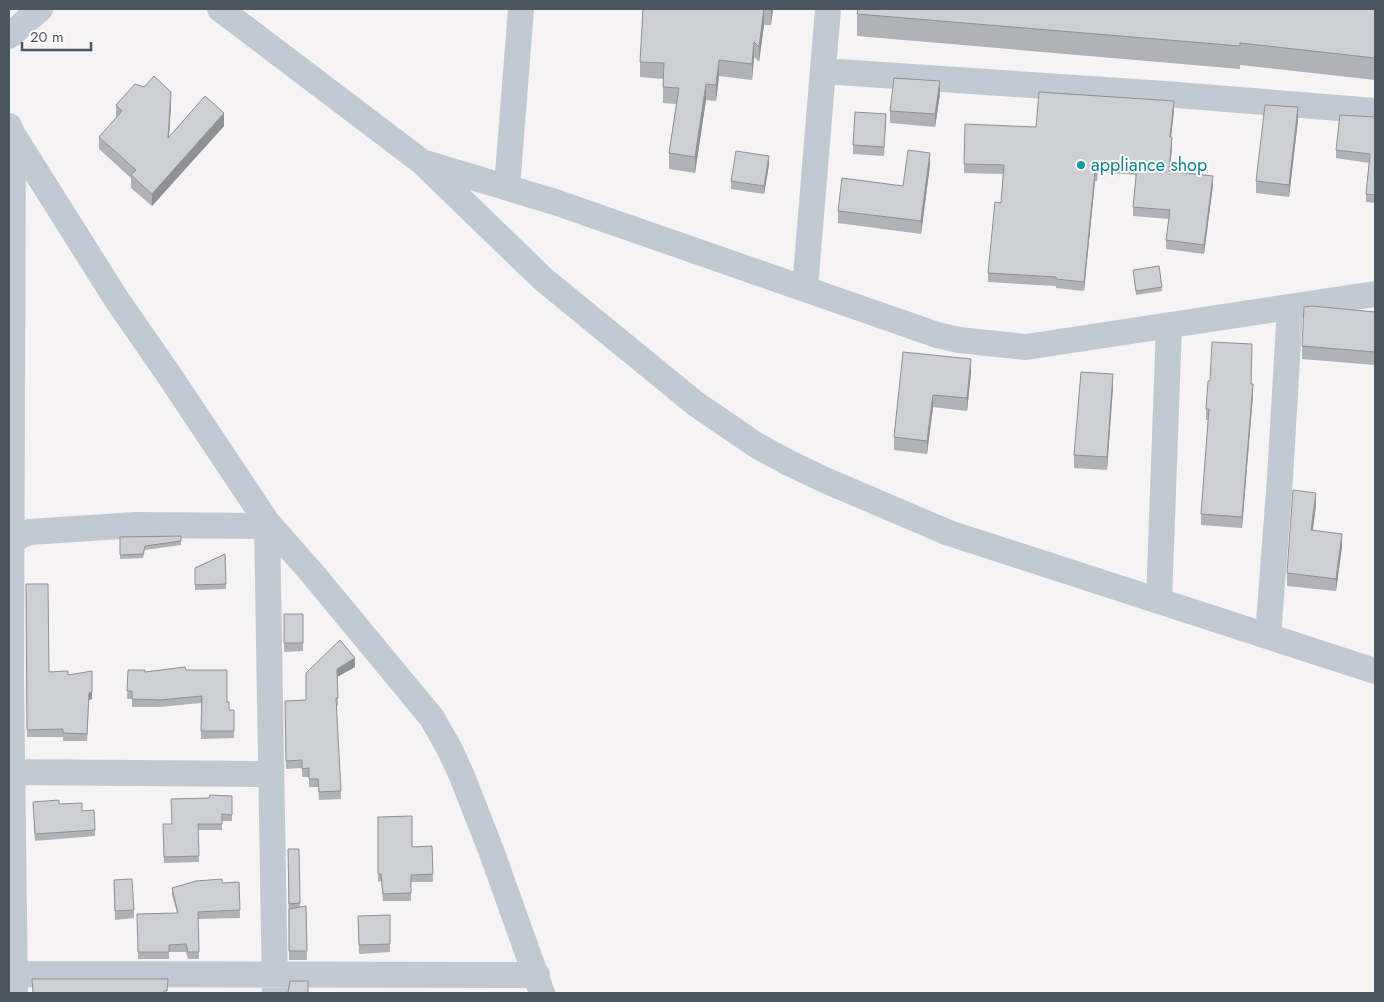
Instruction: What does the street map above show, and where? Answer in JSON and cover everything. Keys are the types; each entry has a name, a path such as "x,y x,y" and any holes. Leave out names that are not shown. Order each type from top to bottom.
{"street":[{"path":"9,36 40,9"},
{"path":"220,9 422,162 543,279 696,404 756,445 828,481 949,533 1375,671"},
{"path":"507,187 521,9"},
{"path":"805,288 828,9"},
{"path":"823,71 1145,92 1375,112"},
{"path":"11,130 117,300 267,524 312,572 432,718 462,776 540,984 15,983 11,905 11,130"},
{"path":"422,162 556,202 938,335 959,340 1026,347 1375,294"},
{"path":"1268,636 1290,307"},
{"path":"1160,602 1169,326"},
{"path":"10,539 29,532 136,525 267,524"},
{"path":"267,524 274,983"},
{"path":"12,772 270,774"}],"building":[{"path":"643,9 764,9 759,47 754,42 752,64 719,60 716,85 706,84 695,157 669,153 679,88 663,87 664,63 640,62"},
{"path":"858,9 1375,9 1375,58 1240,43 1240,46 857,14"},
{"path":"154,76 171,92 168,138 205,96 224,113 152,194 131,175 136,170 99,137 122,111 116,105 135,84 144,87"},
{"path":"894,78 940,81 935,114 890,111"},
{"path":"1039,92 1174,101 1169,171 1213,176 1204,245 1166,240 1170,210 1133,207 1137,167 1098,163 1097,173 1095,172 1084,282 1056,279 1056,277 988,273 995,202 1001,203 1004,165 964,164 965,124 1036,127"},
{"path":"1265,105 1298,107 1289,185 1256,181"},
{"path":"855,112 886,114 884,147 853,145"},
{"path":"1340,115 1375,117 1375,195 1366,194 1370,154 1336,150"},
{"path":"908,150 930,153 921,221 838,211 842,178 903,186"},
{"path":"736,151 769,156 764,186 731,181"},
{"path":"1159,266 1162,287 1136,291 1133,270"},
{"path":"1312,306 1375,312 1375,352 1302,346 1304,307"},
{"path":"1212,342 1252,344 1251,384 1253,384 1242,517 1201,514 1209,409 1206,409"},
{"path":"903,352 971,359 967,398 933,395 927,441 894,437"},
{"path":"1081,372 1113,374 1107,457 1074,455"},
{"path":"1293,490 1316,493 1311,530 1342,534 1336,579 1287,573"},
{"path":"181,536 181,541 145,546 143,554 120,555 120,537"},
{"path":"225,554 226,584 195,585 195,568"},
{"path":"26,584 48,584 49,672 68,671 68,675 92,671 92,692 89,693 87,734 63,733 63,729 27,730"},
{"path":"284,614 303,614 303,643 284,643"},
{"path":"340,640 355,658 337,669 338,698 336,698 341,791 319,792 318,779 309,779 309,768 302,769 302,760 286,761 285,701 306,700 306,673"},
{"path":"185,667 186,670 227,670 227,702 229,702 229,710 234,710 234,731 201,731 202,696 160,700 132,699 132,691 127,691 128,670 145,670 145,672"},
{"path":"210,795 232,796 232,815 222,814 222,824 198,824 199,856 164,857 163,824 172,824 171,799 209,798"},
{"path":"59,800 59,804 82,803 82,811 94,810 95,830 35,834 33,802"},
{"path":"412,816 412,847 432,846 433,874 411,875 411,893 383,894 381,874 378,874 378,817"},
{"path":"288,849 299,849 300,903 289,904"},
{"path":"132,879 134,910 115,911 114,880"},
{"path":"222,879 222,883 239,882 240,910 198,912 199,952 188,952 186,944 169,945 169,952 138,952 137,914 178,913 172,888 196,881"},
{"path":"306,906 307,951 289,951 289,909"},
{"path":"390,915 390,944 359,945 358,916"},
{"path":"32,979 168,979 167,991 164,991 164,993 33,993"},
{"path":"290,981 308,981 308,993 287,993"}],"place":[{"name":"appliance shop","path":"1081,165"}]}
